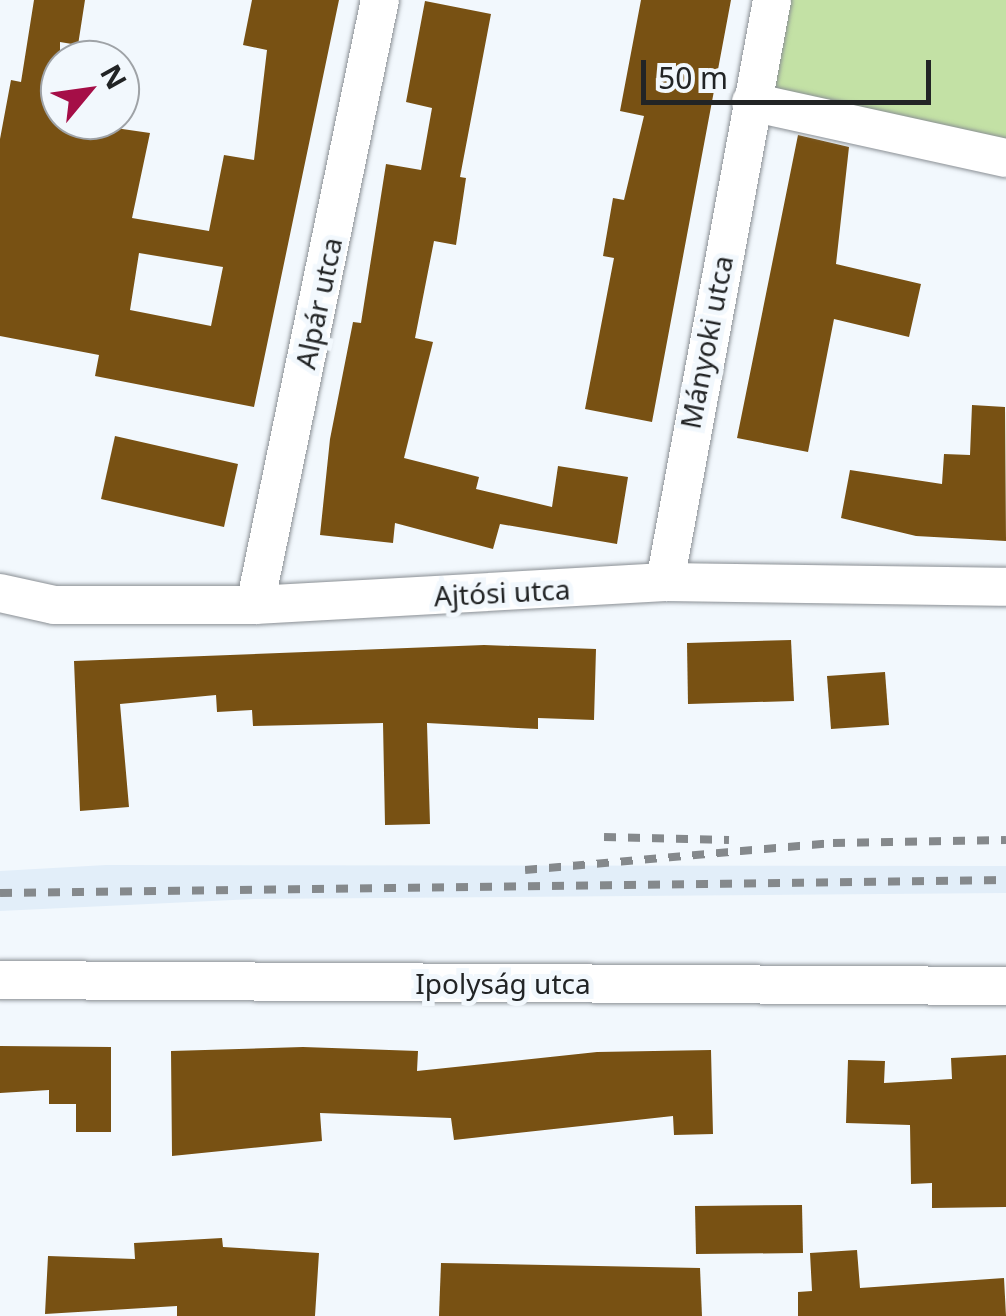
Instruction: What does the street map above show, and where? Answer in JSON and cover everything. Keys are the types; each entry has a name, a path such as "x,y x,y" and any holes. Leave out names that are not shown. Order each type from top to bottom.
{"street":[{"name":"Alpár utca","path":"256,606 380,0"},
{"name":"Mányoki utca","path":"664,582 772,0"},
{"path":"751,102 1006,158"},
{"name":"Ajtósi utca","path":"0,593 54,605 256,606 664,582 1006,587"},
{"name":"Ipolyság utca","path":"0,980 1006,986"}],"shaded area":[{"path":"106,865 1006,866 1006,893 254,899 0,911 0,871"}],"green space":[{"path":"772,0 1006,0 1006,158 751,102"}],"building":[{"path":"34,0 85,0 79,40 40,40 40,140 140,140 140,132 150,133 132,218 209,231 224,155 254,160 267,50 243,45 252,0 339,0 254,407 95,376 99,355 0,336 0,139 11,80 21,82","holes":["139,253 223,267 211,326 130,310"]},
{"path":"641,0 731,0 652,422 585,409 614,258 603,256 613,198 624,200 644,116 620,111"},
{"path":"425,1 491,14 460,177 466,178 456,245 434,241 415,338 433,342 404,458 479,477 476,489 552,507 558,466 628,477 617,544 500,524 493,549 395,523 393,543 320,535 330,439 353,322 361,323 386,164 421,170 432,108 406,102"},
{"path":"798,135 849,147 836,264 921,284 909,337 834,319 808,452 737,438"},
{"path":"972,405 1005,407 1006,541 916,536 841,518 850,470 942,484 944,454 970,455"},
{"path":"115,436 238,464 224,527 101,499"},
{"path":"791,640 794,701 688,704 687,643"},
{"path":"484,645 596,649 594,720 538,718 538,729 427,723 430,824 385,825 383,723 253,726 252,710 217,712 216,695 120,704 129,807 80,811 74,661"},
{"path":"885,672 889,725 831,729 827,676"},
{"path":"0,1046 111,1047 111,1132 76,1132 76,1104 49,1104 49,1090 0,1093"},
{"path":"303,1047 418,1051 417,1071 597,1052 711,1050 713,1134 674,1135 673,1116 454,1140 451,1118 320,1113 322,1141 172,1156 171,1051"},
{"path":"1006,1055 1006,1207 932,1208 932,1183 911,1184 910,1125 846,1123 848,1060 885,1061 884,1083 952,1079 951,1058"},
{"path":"802,1205 803,1253 696,1254 695,1206"},
{"path":"222,1238 223,1247 319,1253 315,1316 177,1316 177,1306 45,1314 48,1256 135,1259 134,1243"},
{"path":"857,1250 860,1288 1004,1278 1006,1316 798,1316 798,1292 812,1291 810,1253"},
{"path":"441,1263 700,1268 702,1316 439,1316"}],"railway":[{"path":"604,837 729,840"},
{"path":"525,870 833,843 1006,840"},
{"path":"0,893 1006,880"}]}
